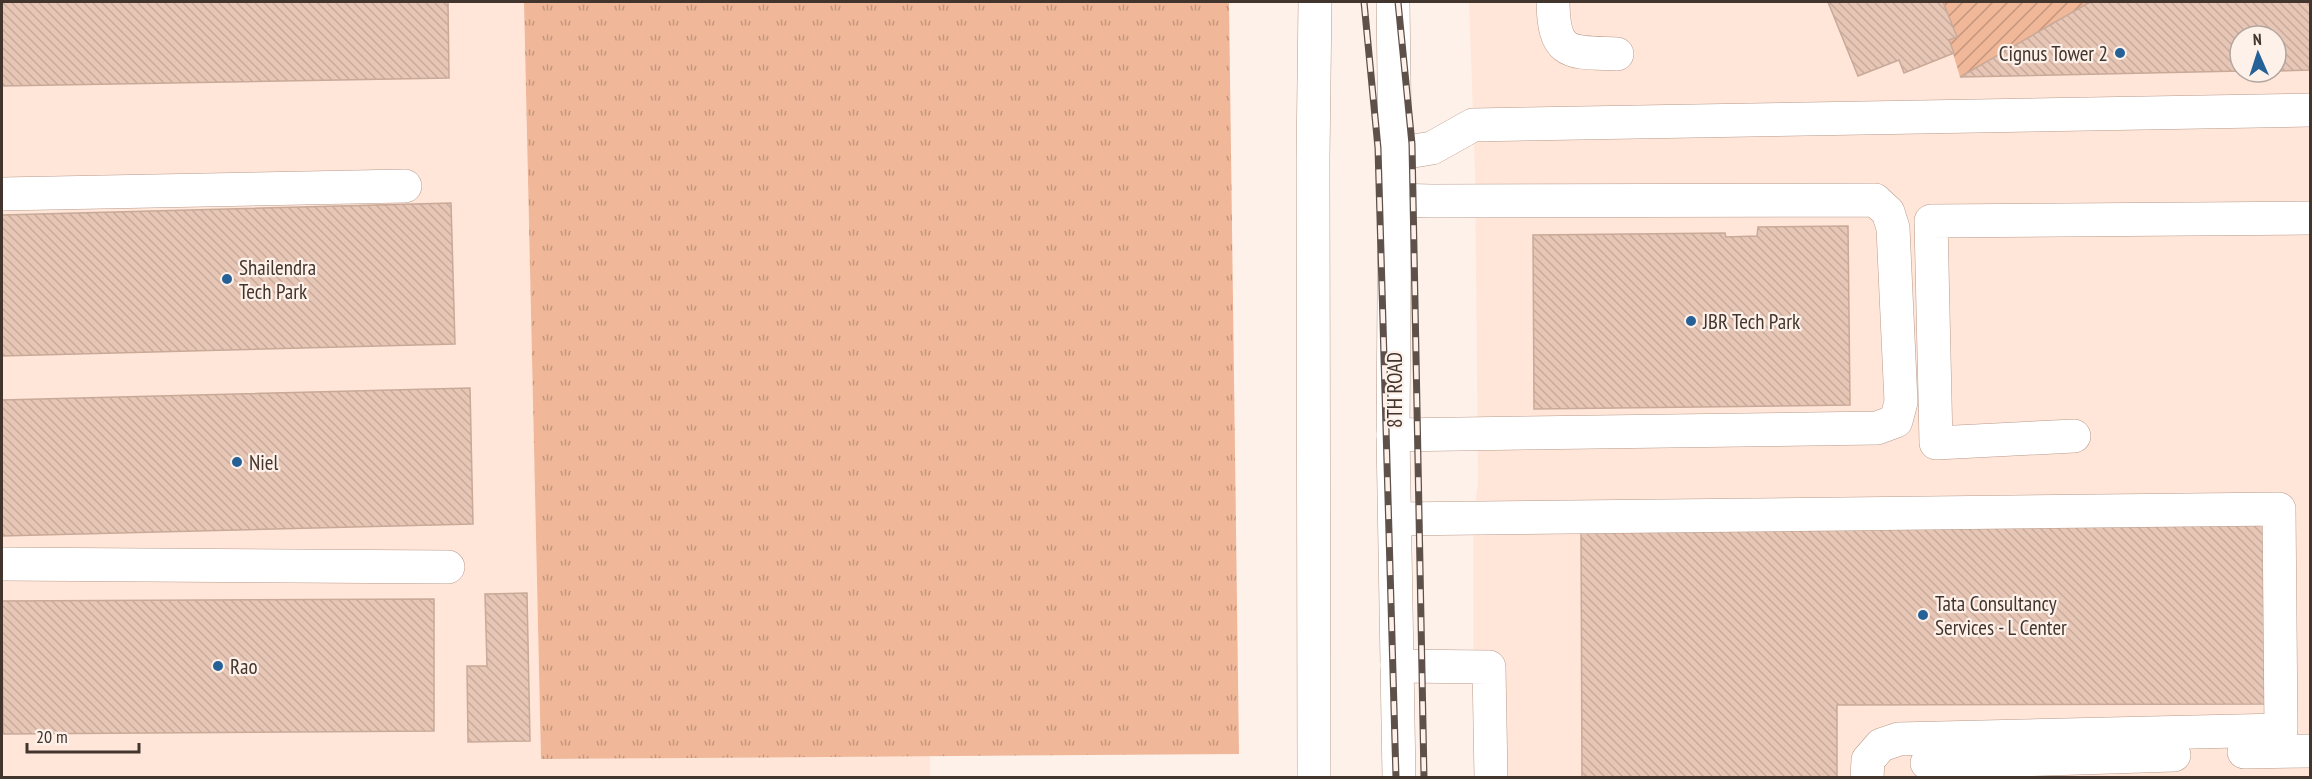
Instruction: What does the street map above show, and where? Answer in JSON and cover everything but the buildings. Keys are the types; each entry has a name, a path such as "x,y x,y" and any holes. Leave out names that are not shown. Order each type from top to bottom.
{"main road":[{"path":"1314,777 1312,159 1315,2"},
{"name":"8TH ROAD","path":"1393,2 1395,154 1393,435 1399,777"},
{"path":"1552,2 1553,23 1561,44 1573,52 1617,54"},
{"path":"1395,154 1432,148 1473,125 2310,110"},
{"path":"2,194 405,186"},
{"path":"1393,435 1878,428 1896,421 1901,402 1893,228 1888,213 1875,200 1395,200"},
{"path":"2074,436 1936,443 1931,221 2310,218"},
{"path":"1395,519 2279,509 2281,730 1899,739 1881,745 1868,760 1868,777"},
{"path":"2,564 448,567"},
{"path":"1398,666 1489,667 1491,777"},
{"path":"1927,763 2310,751"}],"shaded area":[{"path":"2,2 524,2 541,759 930,756 930,777 2,778"},
{"path":"1469,2 2310,2 2310,777 1474,777 1473,519 1478,483 1475,172"}],"green space":[{"path":"524,2 1229,2 1239,754 541,759"},
{"path":"1943,2 2090,2 1960,77 1949,40 1957,37"}],"railway":[{"path":"1364,2 1378,148 1396,778"},
{"path":"1398,2 1412,144 1424,778"}],"place":[{"name":"Cignus Tower 2","path":"2120,53"},
{"name":"Shailendra Tech Park","path":"227,279"},
{"name":"JBR Tech Park","path":"1691,321"},
{"name":"Niel","path":"237,462"},
{"name":"Tata Consultancy Services - L Center","path":"1923,615"},
{"name":"Rao","path":"218,666"}]}
